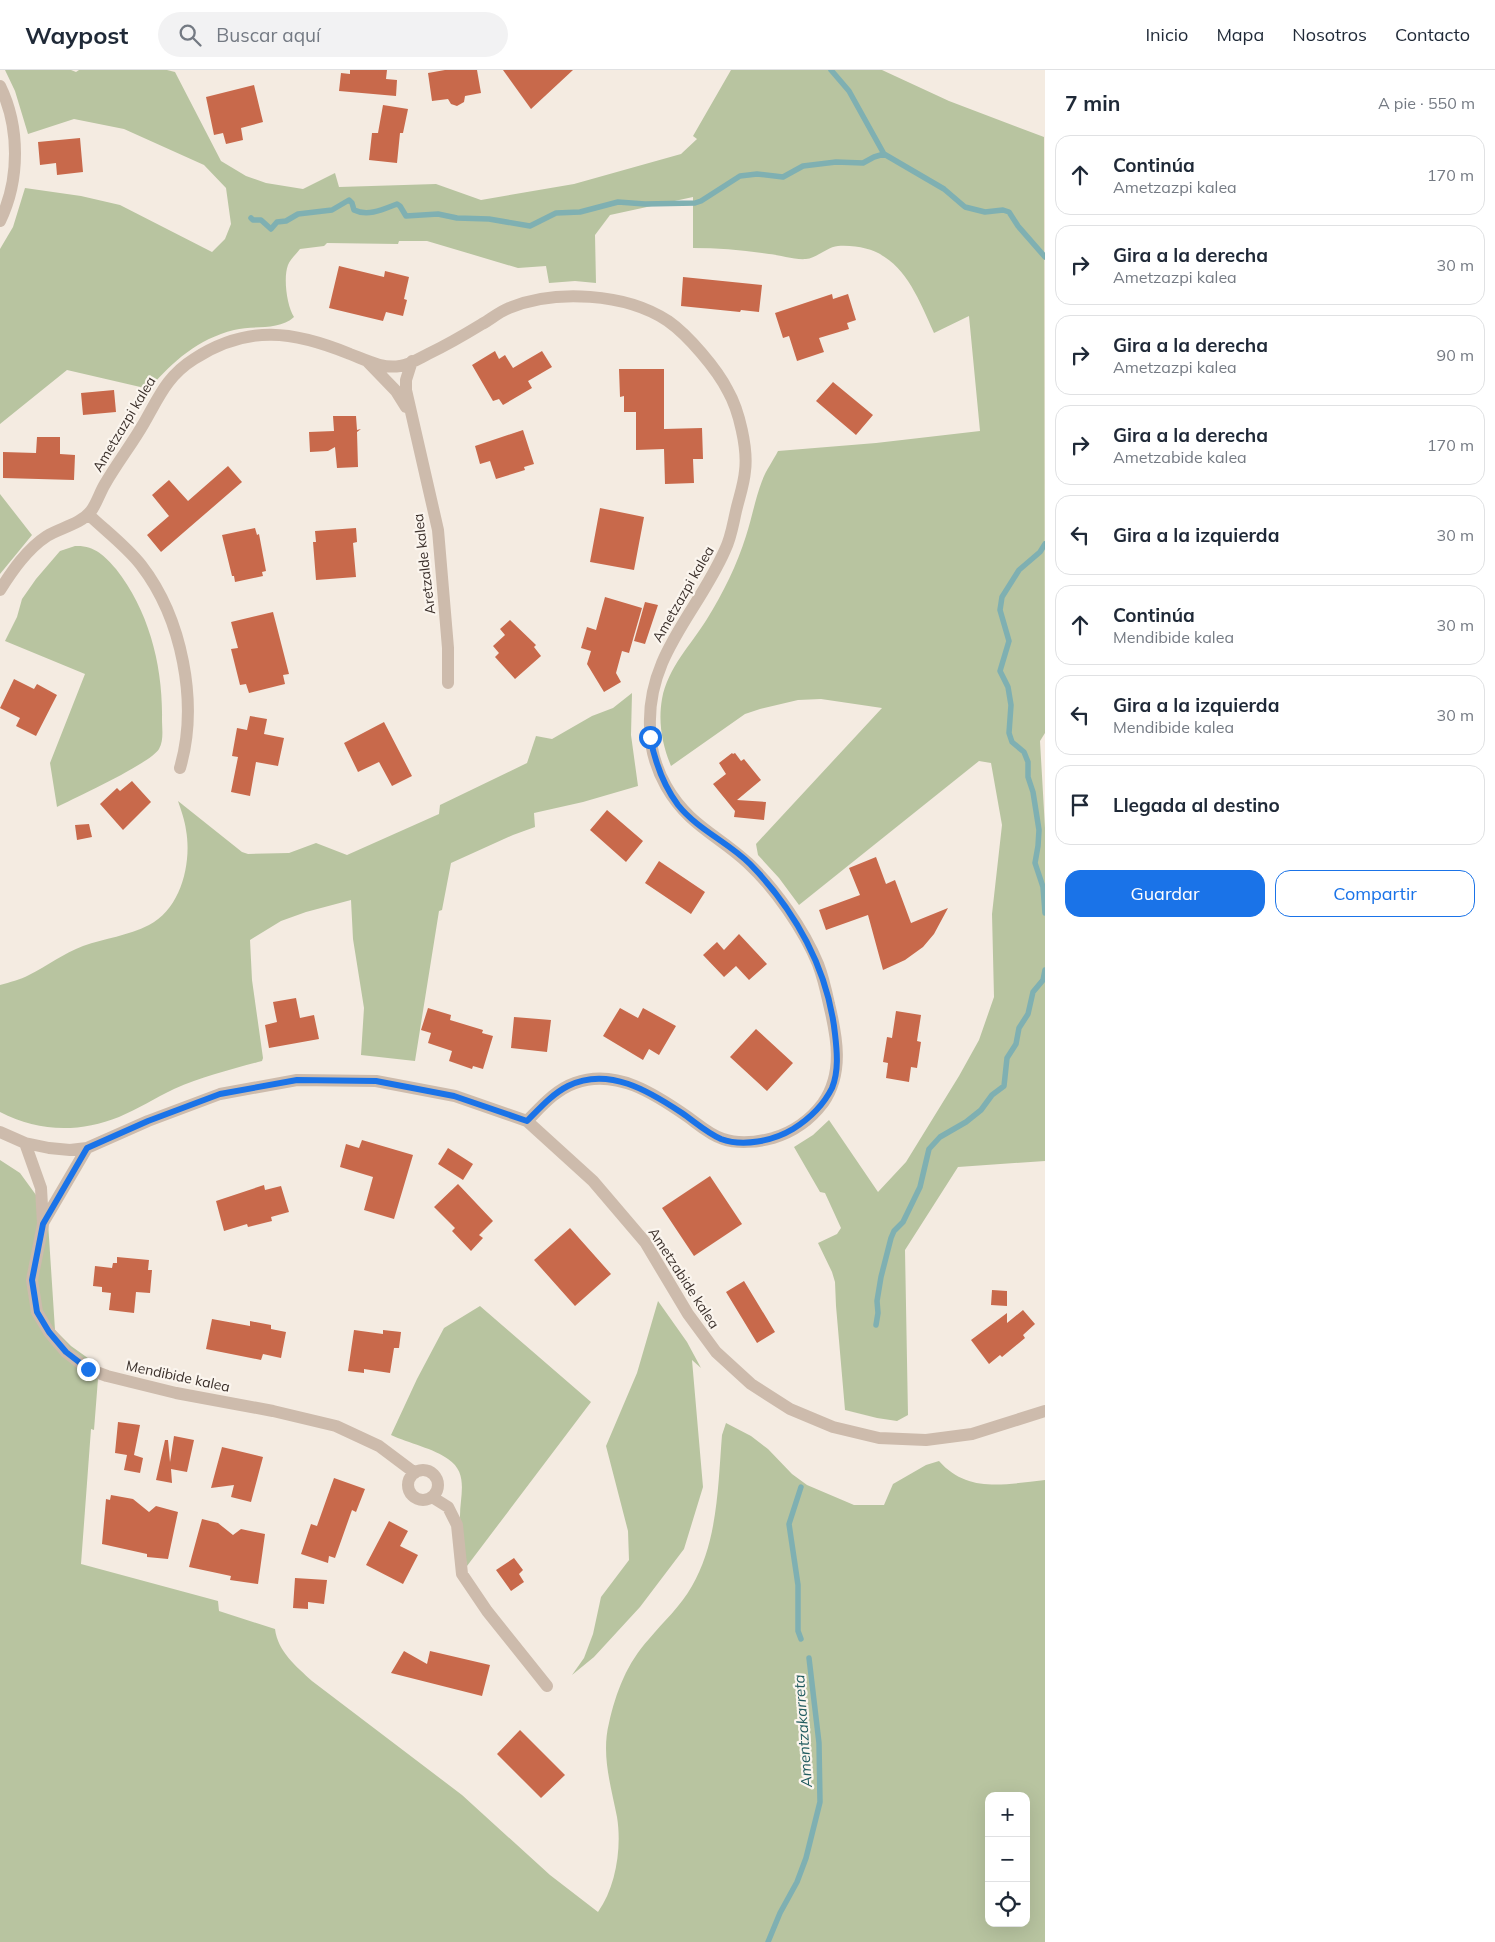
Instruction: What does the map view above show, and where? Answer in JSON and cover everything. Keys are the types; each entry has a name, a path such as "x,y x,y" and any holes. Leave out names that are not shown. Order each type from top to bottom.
{"street":[{"path":"0,86 6,97 13,124 15,152 13,180 0,221"},
{"name":"Ametzazpi kalea","path":"89,515 106,482 170,378 190,361 213,348 239,338 265,334 291,335 315,340 377,364 400,366 450,343 508,309 532,302 561,297 587,296 642,308 666,320 688,339 728,389 736,409 741,431 746,464 745,475 727,548 660,665 652,688 649,713 650,737 655,762 665,784 678,805 695,823 749,863 787,908 817,960 834,1024 838,1056 833,1086 814,1113 788,1132 772,1138 747,1142 722,1139 658,1098 635,1086 607,1079 594,1079 568,1086 557,1092 527,1121"},
{"name":"Aretzalde kalea","path":"366,360 396,391 410,414"},
{"name":"Aretzalde kalea","path":"412,362 406,380 410,414 438,530 448,648 448,683"},
{"path":"0,590 14,569 43,539 89,515 140,563 156,586 171,617 176,631 186,678 187,726 185,751 180,768"},
{"name":"Ametzabide kalea","path":"87,1148 148,1121 220,1094 297,1080 376,1081 454,1096 527,1121 593,1181 645,1242 686,1312 716,1352 751,1384 790,1409 833,1427 870,1436 926,1440 972,1434 1045,1411"},
{"path":"0,1132 25,1143 49,1148 70,1150 87,1148"},
{"path":"25,1143 41,1188 43,1224"},
{"path":"43,1224 87,1148"},
{"name":"Mendibide kalea","path":"43,1224 32,1280 37,1312 49,1332 66,1352 88,1369 107,1376 176,1393 272,1411 336,1426 380,1446 415,1473 425,1470 434,1475 438,1484 436,1494 432,1497"},
{"path":"415,1473 409,1480 408,1485 411,1493 418,1499 423,1500 432,1497 448,1507 457,1525 462,1574 487,1611 547,1686"}],"green space":[{"path":"5,70 71,70 76,72 79,70 167,70 175,72 221,161 246,176 266,183 303,189 335,173 339,187 436,184 481,200 574,184 681,154 697,139 693,136 731,70 882,70 949,101 1044,137 1045,733 1040,741 1045,828 1045,1161 958,1167 905,1250 908,1415 897,1421 845,1410 835,1282 818,1243 837,1234 841,1228 825,1193 820,1192 794,1147 813,1135 829,1120 878,1192 906,1162 979,1040 994,997 992,914 1002,825 991,763 979,761 799,905 779,878 758,855 756,844 882,708 821,699 798,700 760,709 745,714 671,766 665,749 660,716 662,699 669,677 701,629 724,589 746,536 765,473 778,451 876,443 980,431 969,316 934,333 910,284 900,271 889,260 875,252 858,247 838,246 806,259 740,250 693,248 693,197 610,215 595,235 596,283 575,281 549,283 546,266 518,268 427,241 399,241 398,244 327,243 324,246 300,249 288,265 286,277 286,292 294,317 288,321 274,326 234,330 209,339 177,360 149,389 67,370 0,424 0,249 13,227 25,188 81,196 120,205 212,252 225,239 231,224 226,188 204,165 124,129 74,119 28,134 15,91"},
{"path":"0,494 32,535 0,574"},
{"path":"75,546 93,549 108,560 127,585 137,603 152,640 157,659 162,699 162,738 159,749 142,763 57,807 50,763 85,674 5,641 17,617 22,599 36,579 60,551"},
{"path":"632,693 631,735 638,786 583,802 534,813 535,827 451,863 442,910 439,911 415,1061 361,1055 364,1008 353,939 351,900 281,921 250,940 252,980 262,1061 185,1085 167,1092 119,1117 89,1126 74,1128 44,1127 14,1119 0,1112 0,985 26,977 76,949 133,932 160,918 169,908 182,884 187,857 185,823 178,801 242,852 248,854 289,853 316,843 347,855 439,814 440,805 527,763 536,736 552,739 592,716 613,708"},
{"path":"0,1160 20,1173 36,1195 48,1222 55,1330 71,1346 99,1366 94,1430 91,1429 81,1564 218,1601 219,1611 275,1629 284,1652 312,1681 462,1795 550,1875 598,1912 613,1879 619,1841 617,1817 606,1759 607,1735 612,1711 623,1678 634,1658 683,1600 701,1569 712,1532 718,1493 722,1435 726,1423 751,1436 768,1449 792,1474 807,1485 854,1505 884,1505 893,1484 926,1465 939,1461 950,1471 975,1483 1002,1484 1045,1480 1045,1942 0,1942"},
{"path":"658,1301 687,1342 701,1368 692,1360 703,1487 684,1549 640,1607 594,1657 572,1675 584,1658 593,1634 601,1597 629,1560 628,1531 606,1446 637,1373"},
{"path":"480,1306 591,1402 467,1566 462,1541 460,1516 462,1485 459,1471 443,1455 391,1435 417,1379 444,1328"}],"building":[{"path":"350,70 387,70 386,79 397,80 396,96 339,91 341,73 350,74"},
{"path":"445,70 477,70 481,93 465,96 464,102 457,106 451,104 448,99 432,101 428,73"},
{"path":"503,70 573,70 531,109"},
{"path":"254,85 263,122 241,128 243,140 226,144 223,133 214,135 206,97"},
{"path":"383,105 408,109 403,133 400,133 397,163 369,160 372,133 378,133"},
{"path":"80,138 83,172 57,175 56,163 40,165 38,142"},
{"path":"339,266 384,277 385,271 409,277 404,299 407,300 403,316 386,312 383,321 329,308"},
{"path":"683,277 762,285 759,312 681,306"},
{"path":"832,294 833,299 848,294 856,320 847,323 849,329 819,338 824,352 797,361 789,336 783,338 775,313"},
{"path":"495,351 499,359 505,355 513,368 542,351 552,367 528,381 532,388 503,405 499,399 493,401 472,365"},
{"path":"619,369 664,369 664,429 702,428 703,459 693,459 694,483 665,484 664,449 636,450 636,412 624,412 624,396 620,397"},
{"path":"833,382 873,415 856,435 816,401"},
{"path":"114,390 116,412 83,415 81,393"},
{"path":"333,416 356,416 357,430 361,429 357,432 358,467 337,468 335,447 328,451 310,452 309,432 334,431"},
{"path":"523,430 534,464 524,467 525,470 496,479 490,461 480,464 475,446"},
{"path":"37,437 60,437 60,454 75,455 74,480 3,478 3,452 36,453"},
{"path":"228,466 242,482 161,552 147,535 169,516 152,495 169,480 188,501"},
{"path":"600,508 644,517 634,570 590,562"},
{"path":"255,528 257,535 259,534 266,571 262,572 263,576 235,582 222,535"},
{"path":"356,528 357,542 353,543 356,577 316,580 313,542 316,542 315,531"},
{"path":"605,597 642,608 629,653 622,651 616,673 621,682 604,692 587,664 591,651 581,648 587,627 596,630"},
{"path":"645,602 658,605 645,644 634,641"},
{"path":"273,612 289,674 283,675 285,684 249,693 246,684 240,685 231,649 238,648 231,622"},
{"path":"510,620 536,645 534,647 541,656 515,679 495,657 499,653 493,646 505,635 500,629"},
{"path":"14,679 34,689 37,684 57,695 36,736 16,726 20,718 0,708"},
{"path":"250,716 267,719 264,734 284,738 278,766 256,762 250,796 231,792 238,757 232,756 237,728 247,730"},
{"path":"384,722 412,776 392,786 379,762 358,772 344,743"},
{"path":"732,753 735,753 741,761 744,759 761,780 737,800 766,802 764,820 734,817 735,811 713,784 726,774 719,763"},
{"path":"132,781 151,802 123,830 100,804 117,788 120,791"},
{"path":"607,810 643,841 626,862 590,830"},
{"path":"89,824 92,837 77,840 75,825"},
{"path":"876,857 886,884 895,880 911,923 948,908 934,934 923,947 905,960 883,970 868,915 826,930 819,910 860,895 849,868"},
{"path":"659,861 705,892 691,914 645,883"},
{"path":"739,934 767,964 749,980 736,966 724,977 703,955 717,942 724,950"},
{"path":"296,998 300,1018 314,1015 319,1039 269,1048 265,1025 277,1022 273,1002"},
{"path":"428,1008 451,1015 450,1020 483,1030 482,1033 493,1036 483,1069 473,1066 472,1069 449,1061 452,1051 428,1043 431,1033 421,1030"},
{"path":"620,1008 638,1018 643,1008 676,1026 659,1055 649,1049 643,1060 603,1036"},
{"path":"896,1011 921,1015 917,1041 921,1042 917,1068 911,1067 909,1082 886,1078 888,1063 883,1062 887,1037 892,1038"},
{"path":"514,1017 551,1020 547,1052 511,1048"},
{"path":"756,1029 793,1063 767,1091 730,1057"},
{"path":"362,1140 413,1155 394,1219 364,1210 373,1177 340,1167 346,1144 359,1148"},
{"path":"448,1148 473,1164 463,1180 438,1164"},
{"path":"710,1176 742,1224 694,1256 662,1208"},
{"path":"458,1184 493,1221 479,1235 483,1238 471,1251 452,1231 455,1228 434,1207"},
{"path":"264,1185 265,1190 281,1186 289,1212 271,1217 272,1221 248,1227 247,1224 224,1231 216,1201"},
{"path":"570,1228 611,1274 575,1306 534,1260"},
{"path":"117,1257 149,1260 148,1270 152,1270 150,1293 136,1292 134,1313 109,1310 111,1293 102,1292 102,1287 93,1286 95,1266 112,1268 113,1263 117,1263"},
{"path":"744,1281 775,1332 757,1343 726,1292"},
{"path":"992,1290 1007,1291 1007,1306 991,1305"},
{"path":"1023,1310 1035,1324 1023,1335 1025,1338 1002,1357 1000,1355 989,1364 971,1340 1007,1313 1007,1323"},
{"path":"212,1319 250,1326 250,1321 271,1325 271,1329 286,1332 281,1358 263,1354 261,1360 206,1349"},
{"path":"354,1330 383,1334 383,1330 401,1332 399,1348 394,1348 390,1373 364,1369 364,1373 348,1371"},
{"path":"118,1422 140,1425 134,1455 143,1458 140,1473 124,1470 127,1455 115,1453"},
{"path":"174,1436 194,1440 187,1472 171,1469 172,1483 156,1480 165,1440 168,1440 170,1462"},
{"path":"222,1447 263,1457 251,1502 231,1497 234,1485 211,1488"},
{"path":"334,1478 365,1489 356,1512 352,1510 335,1558 329,1556 328,1563 301,1554 311,1524 317,1526"},
{"path":"111,1495 133,1499 149,1512 156,1506 178,1512 168,1559 147,1557 147,1554 102,1544 106,1499 110,1500"},
{"path":"202,1519 218,1523 233,1535 241,1529 265,1534 258,1584 230,1580 231,1576 189,1567"},
{"path":"389,1521 408,1531 400,1546 418,1555 403,1584 366,1565"},
{"path":"514,1558 523,1570 519,1574 524,1582 511,1591 496,1570"},
{"path":"295,1578 327,1580 324,1604 308,1602 308,1609 293,1608"},
{"path":"404,1651 427,1664 430,1651 490,1665 482,1696 391,1673"},
{"path":"520,1730 565,1775 541,1798 497,1754"}],"waterway":[{"path":"831,70 849,91 884,154"},
{"path":"251,218 253,220 261,220 271,229 277,222 286,221 298,214 332,210 349,200 354,210 365,213 376,212 397,204 406,216 438,214 457,218 489,219 530,226 556,213 580,212 618,202 645,204 695,203 740,176 757,174 783,177 803,166 836,162 863,163 884,154 944,189 965,207 985,212 1003,210 1009,212 1018,226 1045,257"},
{"name":"Amentzakarreta","path":"1045,544 1040,552 1019,570 1002,597 1000,610 1009,641 1000,671 1008,687 1011,705 1009,733 1012,742 1024,752 1028,762 1028,777 1033,792 1039,830 1035,863 1043,887 1045,913"},
{"name":"Amentzakarreta","path":"876,1325 881,1277 891,1238 894,1231 903,1222 920,1187 929,1149 940,1137 966,1122 981,1110 992,1095 1004,1086 1007,1058 1016,1044 1019,1028 1028,1014 1033,992 1043,980 1045,970"},
{"name":"Amentzakarreta","path":"801,1487 789,1524 798,1585 798,1631 801,1639"},
{"name":"Amentzakarreta","path":"768,1942 780,1913 797,1882 806,1858 820,1802 819,1743 809,1658"}],"route":[{"path":"88,1369 66,1352 49,1332 37,1312 32,1280 43,1224 87,1148 148,1121 220,1094 297,1080 376,1081 454,1096 527,1121 557,1092 568,1086 580,1081 607,1079 635,1086 658,1098 722,1139 740,1142 755,1142 788,1132 802,1124 814,1113 833,1086 838,1056 834,1024 817,960 787,908 749,863 695,823 678,805 665,784 655,762 650,737"}]}
